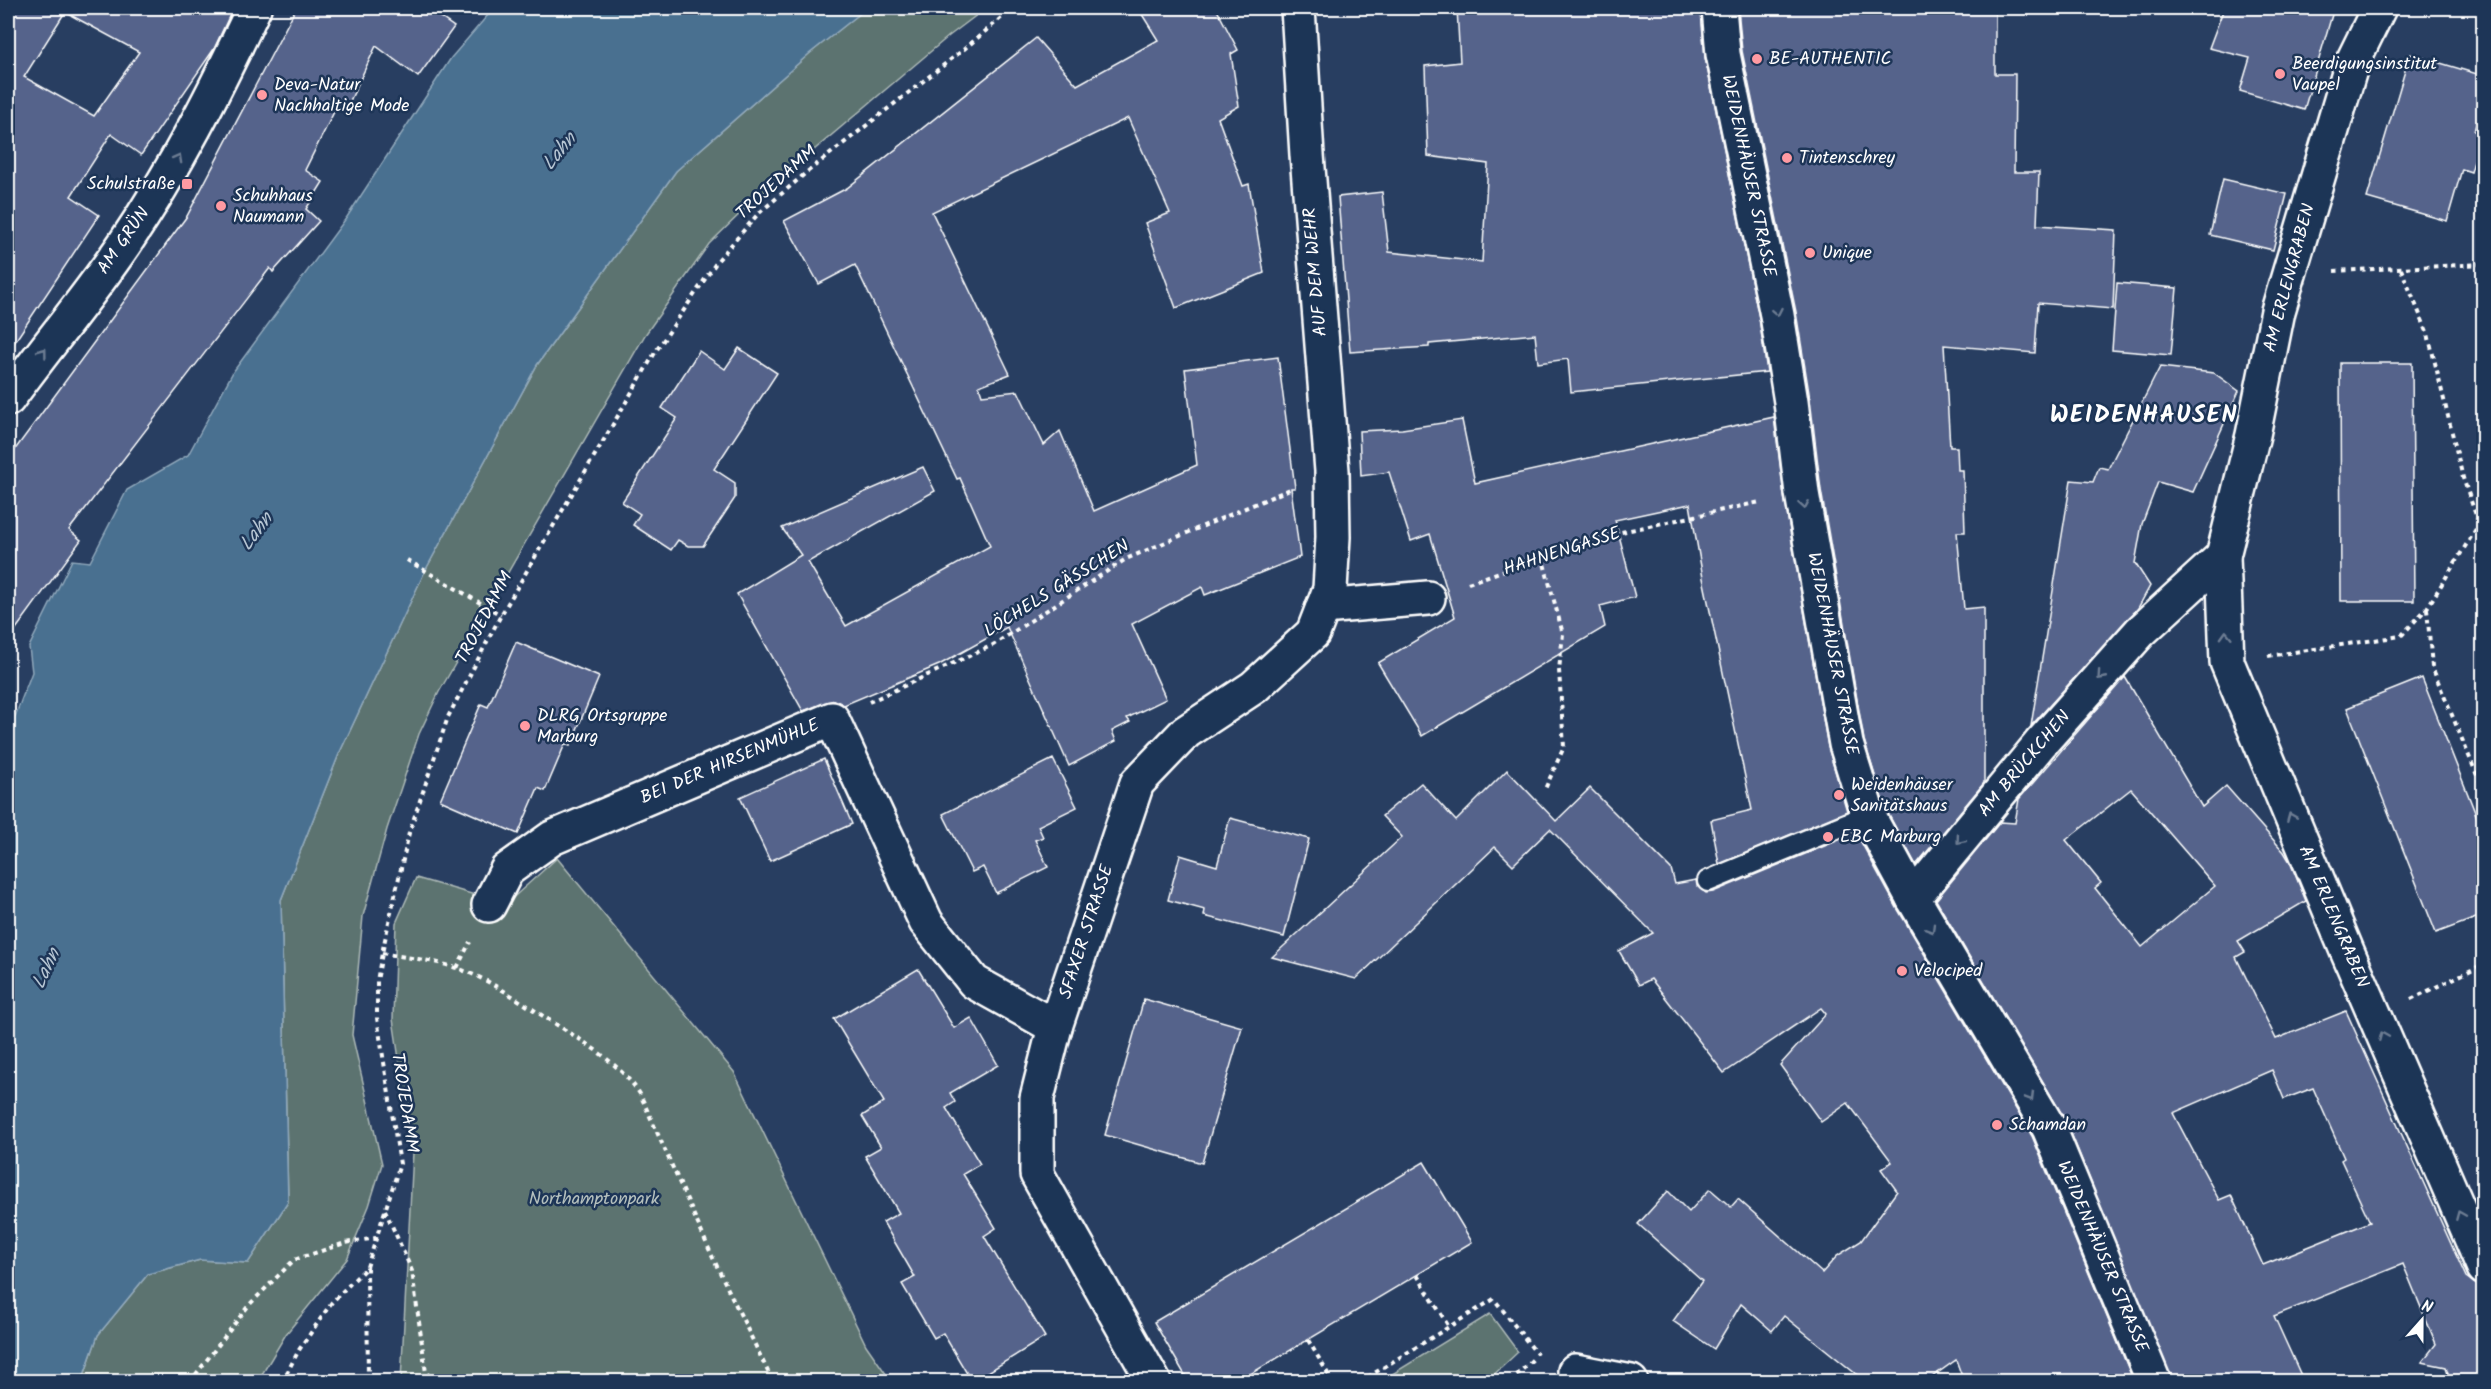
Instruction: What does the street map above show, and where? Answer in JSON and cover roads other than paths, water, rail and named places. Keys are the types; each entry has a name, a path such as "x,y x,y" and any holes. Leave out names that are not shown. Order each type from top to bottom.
{"street":[{"name":"AM GRÜN","path":"8,399 124,244 165,180 210,100 254,8"},
{"name":"AUF DEM WEHR","path":"1298,8 1332,471 1333,537"},
{"name":"WEIDENHÄUSER STRASSE","path":"1719,8 1725,65 1777,315 1802,493 1846,744 1868,815 1913,898 2049,1128 2154,1382"},
{"name":"AM ERLENGRABEN","path":"2379,8 2352,63 2278,311 2253,435 2223,556 2227,662 2375,1016 2484,1268"},
{"name":"SFAXER STRASSE","path":"1155,1382 1037,1174 1037,1098 1055,1027 1137,783 1186,732 1254,687 1314,633 1330,589 1333,537"},
{"name":"AM BRÜCKCHEN","path":"1913,898 2040,744 2140,632 2223,556"},
{"path":"1323,608 1428,598"},
{"name":"BEI DER HIRSENMÜHLE","path":"489,905 507,870 552,837 832,719 927,922 974,982 1055,1027"},
{"path":"1575,1371 1631,1382"}],"lane":[{"path":"1708,881 1868,815"}],"water":[{"name":"Lahn","path":"494,8 867,8 809,54 676,171 537,365 425,571 339,754 281,900 288,1202 248,1263 200,1260 148,1274 98,1335 82,1381 8,1381 8,735 32,672 29,647 72,560 90,562 127,490 188,455 233,372 347,217 451,58"}],"place":[{"name":"BE-AUTHENTIC","path":"1757,59"},
{"name":"Beerdigungsinstitut Vaupel","path":"2280,74"},
{"name":"Deva-Natur Nachhaltige Mode","path":"262,95"},
{"name":"Tintenschrey","path":"1787,158"},
{"name":"Schulstraße","path":"187,184"},
{"name":"Schuhhaus Naumann","path":"221,206"},
{"name":"Unique","path":"1810,253"},
{"name":"DLRG Ortsgruppe Marburg","path":"525,726"},
{"name":"Weidenhäuser Sanitätshaus","path":"1839,795"},
{"name":"EBC Marburg","path":"1828,837"},
{"name":"Velociped","path":"1902,971"},
{"name":"Schamdan","path":"1997,1125"}],"district":[{"name":"WEIDENHAUSEN","path":"2144,415"}],"park label":[{"name":"Northamptonpark","path":"594,1199"}]}
